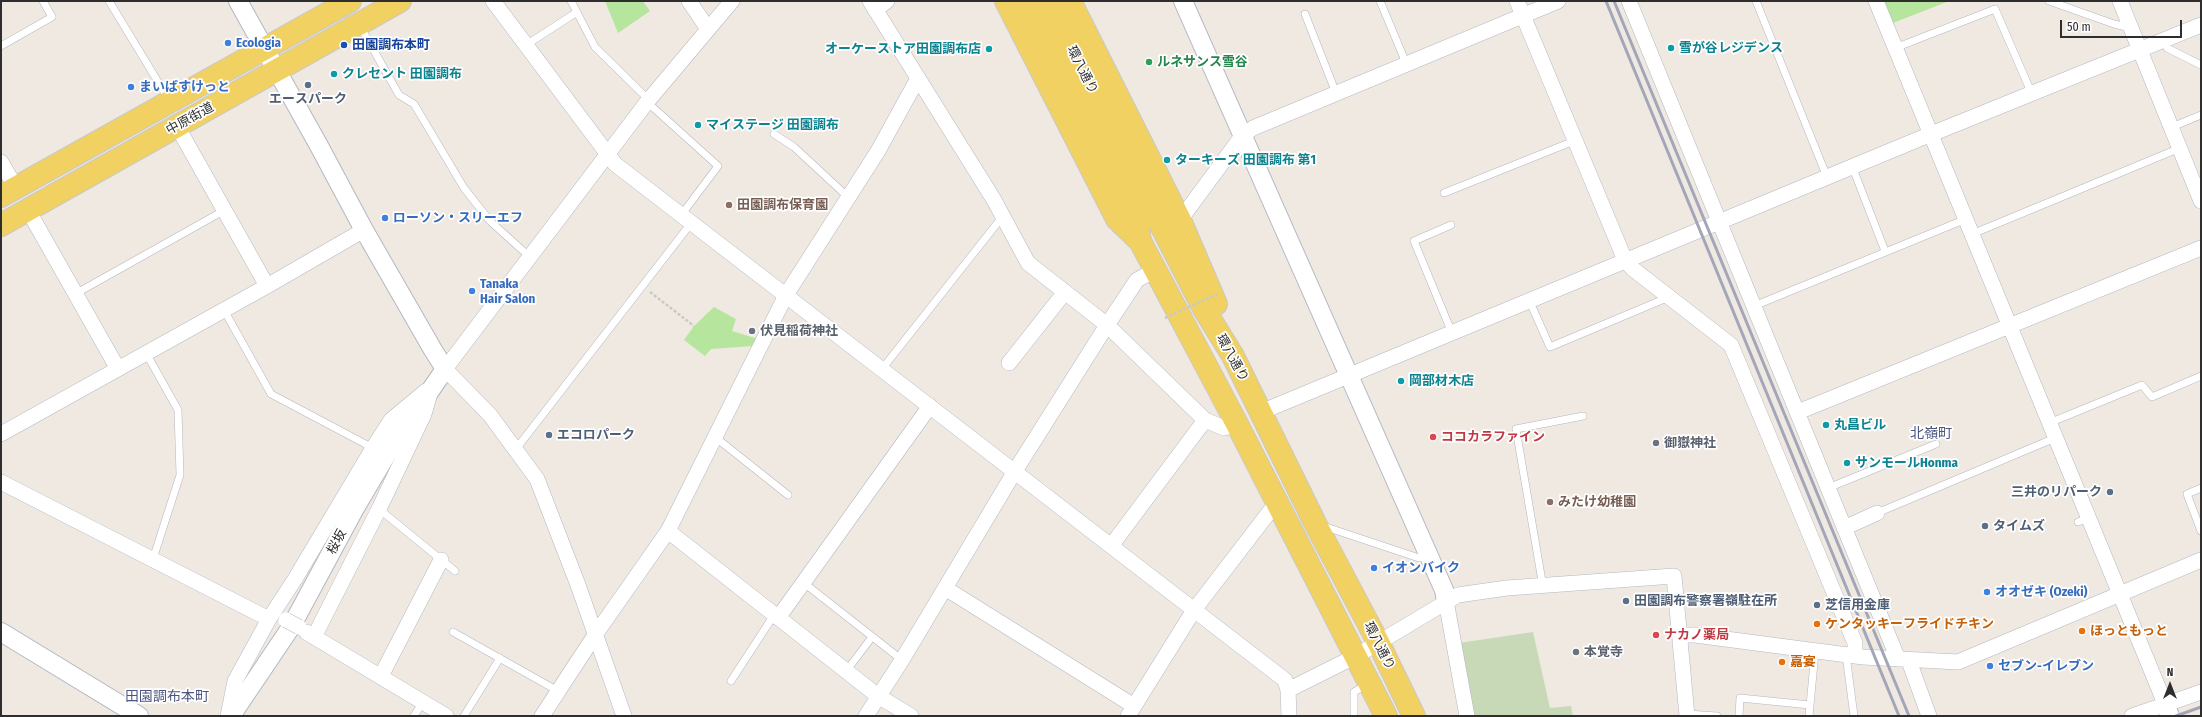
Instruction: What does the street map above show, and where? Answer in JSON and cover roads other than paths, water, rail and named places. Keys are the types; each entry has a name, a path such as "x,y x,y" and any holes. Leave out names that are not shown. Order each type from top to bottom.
{"main road":[{"name":"中原街道","path":"8,192 265,50 350,1"},
{"name":"中原街道","path":"1,225 400,1"},
{"path":"1006,1 1118,219 1140,241"},
{"name":"環八通り","path":"1025,1 1125,175 1233,356 1315,523 1378,642 1414,716"},
{"name":"環八通り","path":"1047,1 1125,175 1136,214 1140,241 1237,424 1386,716"},
{"path":"1070,1 1180,220 1216,304 1233,356"}],"street":[{"path":"238,1 364,230 433,350 446,369 490,415 538,479 624,716"},
{"path":"493,1 615,164 1285,680 1288,690 1289,716"},
{"path":"690,1 708,29"},
{"path":"446,369 531,259 648,101 732,1"},
{"path":"888,1 872,6 1003,216 1028,263 1107,325 1205,420 1224,428 1237,424"},
{"path":"1184,1 1242,136 1444,590 1467,716"},
{"path":"1517,1 1625,260 1633,269 1731,345 1855,643 1850,656"},
{"path":"1180,220 1242,136 1253,128 1558,1"},
{"path":"1629,1 1798,412 1844,528 1929,716"},
{"path":"1876,1 2055,438 2083,520 2119,594 2168,710"},
{"path":"2120,1 2201,201"},
{"path":"1261,412 1852,166 2032,95 2201,25"},
{"path":"542,716 595,634 668,531 786,295 878,151 917,80"},
{"path":"177,126 267,286"},
{"path":"1,162 8,192"},
{"path":"28,210 118,369"},
{"path":"1,434 267,286 364,230"},
{"path":"1798,412 2201,248"},
{"path":"866,716 902,660 1015,471 1107,325 1137,280 1155,270"},
{"path":"1009,362 1064,292"},
{"name":"桜坂","path":"230,716 291,627 354,510 387,454 433,385 446,369"},
{"path":"230,716 235,681 268,619 295,579 391,420 433,385"},
{"path":"314,637 379,510 424,414 433,385"},
{"path":"776,616 804,583 930,406"},
{"path":"1111,546 1205,420"},
{"path":"1,482 268,619"},
{"path":"945,588 1131,711 1194,610 1277,502"},
{"path":"1844,528 1878,513"},
{"path":"668,531 878,696 911,716"},
{"path":"381,676 442,560"},
{"path":"1680,635 1695,635 1850,656 1958,662 2201,560"},
{"path":"1288,690 1356,656 1458,595 1507,588 1543,587 1674,576 1687,715"},
{"path":"292,624 446,716"},
{"path":"1,632 139,716"},
{"path":"2132,716 2168,710 2201,692"}],"lane":[{"path":"109,1 170,102"},
{"path":"516,449 642,286 687,218 718,166 648,101 595,47 571,1"},
{"path":"1380,1 1406,63"},
{"path":"1756,1 1827,177"},
{"path":"2049,1 2114,24 2131,28"},
{"path":"1,46 52,17 46,2"},
{"path":"1895,48 1995,9 2032,95"},
{"path":"526,45 577,12"},
{"path":"1305,14 1336,93"},
{"path":"358,24 399,95 414,104 464,188 490,221 531,259"},
{"path":"2167,48 2201,64"},
{"path":"2172,127 2201,116"},
{"path":"774,134 794,147 848,197"},
{"path":"1444,193 1574,140"},
{"path":"1972,234 2180,148"},
{"path":"1852,166 1885,251"},
{"path":"75,294 225,210"},
{"path":"882,369 1003,216"},
{"path":"1754,306 1966,219"},
{"path":"1451,224 1414,241 1452,333"},
{"path":"1529,300 1550,347 1669,297"},
{"path":"224,310 271,394 373,448"},
{"path":"146,353 178,410 180,475 153,559"},
{"path":"2049,423 2142,385 2152,397 2201,376"},
{"path":"1543,587 1516,429 1582,416"},
{"path":"715,437 788,495"},
{"path":"1878,513 2055,438"},
{"path":"1828,488 1936,444"},
{"path":"2201,488 2187,494 2201,531"},
{"path":"379,510 455,570"},
{"path":"1315,523 1419,558 1428,554"},
{"path":"804,583 902,660"},
{"path":"731,681 776,616"},
{"path":"453,632 558,691"},
{"path":"846,670 872,637"},
{"path":"1809,716 1815,652"},
{"path":"1850,656 1854,716"},
{"path":"464,716 500,658"},
{"path":"1354,716 1354,692 1370,683"},
{"path":"1739,716 1740,698 1810,705"},
{"path":"414,716 423,702"},
{"path":"1687,715 1716,716"}],"railway":[{"path":"1606,1 1899,716"},
{"path":"1614,1 1909,716"},
{"path":"2176,716 2201,707"}],"place":[{"name":"Ecologia","path":"228,43"},
{"name":"田園調布本町","path":"344,45"},
{"name":"雪が谷レジデンス","path":"1671,48"},
{"name":"オーケーストア田園調布店","path":"989,49"},
{"name":"ルネサンス雪谷","path":"1149,62"},
{"name":"クレセント 田園調布","path":"334,74"},
{"name":"エースパーク","path":"308,85"},
{"name":"まいばすけっと","path":"131,87"},
{"name":"マイステージ 田園調布","path":"698,125"},
{"name":"ターキーズ 田園調布 第1","path":"1167,160"},
{"name":"田園調布保育園","path":"729,205"},
{"name":"ローソン・スリーエフ","path":"385,218"},
{"name":"Tanaka Hair Salon","path":"472,291"},
{"name":"伏見稲荷神社","path":"752,331"},
{"name":"岡部材木店","path":"1401,381"},
{"name":"丸昌ビル","path":"1826,425"},
{"name":"エコロパーク","path":"549,435"},
{"name":"ココカラファイン","path":"1433,437"},
{"name":"御嶽神社","path":"1656,443"},
{"name":"サンモールHonma","path":"1847,463"},
{"name":"三井のリパーク","path":"2110,492"},
{"name":"みたけ幼稚園","path":"1550,502"},
{"name":"タイムズ","path":"1985,526"},
{"name":"イオンバイク","path":"1374,568"},
{"name":"オオゼキ (Ozeki)","path":"1987,592"},
{"name":"田園調布警察署嶺駐在所","path":"1626,601"},
{"name":"芝信用金庫","path":"1817,605"},
{"name":"ケンタッキーフライドチキン","path":"1817,624"},
{"name":"ほっともっと","path":"2082,631"},
{"name":"ナカノ薬局","path":"1656,635"},
{"name":"本覚寺","path":"1576,652"},
{"name":"嘉宴","path":"1782,662"},
{"name":"セブン-イレブン","path":"1990,666"}],"district":[{"name":"北嶺町","path":"1931,434"},
{"name":"田園調布本町","path":"167,697"}]}
